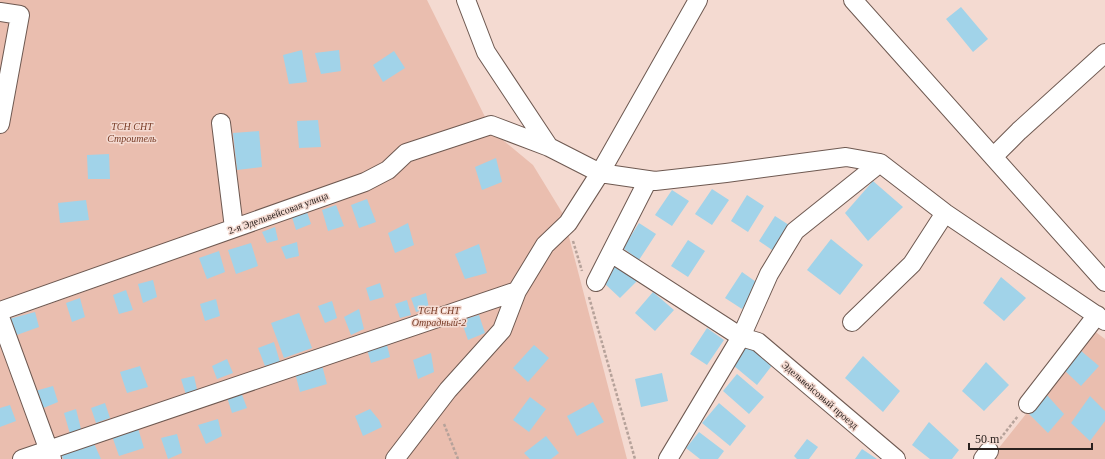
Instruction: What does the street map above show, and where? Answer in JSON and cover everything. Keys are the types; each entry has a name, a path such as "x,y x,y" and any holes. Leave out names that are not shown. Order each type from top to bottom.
{"street":[{"path":"466,0 486,52 549,147"},
{"path":"395,459 448,390 502,330 517,291 545,245 568,223 600,173 698,0"},
{"path":"853,0 1105,282"},
{"path":"0,12 20,15 0,124"},
{"path":"993,157 1019,131 1105,53"},
{"path":"221,123 234,228"},
{"name":"2-я Эдельвейсовая улица","path":"0,311 365,182 388,170 406,154 491,125 549,147 600,173 655,181 846,157 880,163"},
{"path":"668,459 741,337 769,274 795,231 880,163 945,213 1101,318 1028,404"},
{"path":"589,284 611,253 648,180"},
{"path":"852,322 912,264 945,213"},
{"name":"Эдельвейсовый проезд","path":"611,253 741,337 758,342 896,459"},
{"path":"22,459 51,454 517,291"},
{"path":"0,316 51,454"}],"path":[{"path":"568,223 589,284 635,459"},
{"path":"986,455 1028,404"},
{"path":"436,406 458,459"}],"green space":[{"path":"0,0 427,0 492,131 533,165 563,214 627,459 0,459 0,322 292,217 0,319"},
{"path":"1093,330 1105,339 1105,459 990,459"}],"building":[{"path":"961,7 988,39 973,52 946,19"},
{"path":"302,50 307,82 289,84 283,55"},
{"path":"339,50 341,71 321,74 315,53"},
{"path":"394,51 405,68 383,82 373,65"},
{"path":"318,120 321,147 299,148 297,121"},
{"path":"259,131 262,167 237,170 233,133"},
{"path":"109,154 110,179 88,179 87,155"},
{"path":"496,158 502,182 482,190 475,167"},
{"path":"873,181 903,207 868,241 845,213"},
{"path":"712,189 729,200 712,225 695,214"},
{"path":"672,190 689,201 672,226 655,215"},
{"path":"747,195 764,206 748,232 731,221"},
{"path":"367,199 376,222 359,228 351,205"},
{"path":"86,200 89,220 60,223 58,203"},
{"path":"336,205 344,226 328,231 322,210"},
{"path":"307,212 311,224 296,230 292,217"},
{"path":"775,216 792,227 775,252 759,241"},
{"path":"408,223 414,245 395,253 388,233"},
{"path":"639,223 656,234 639,260 623,248"},
{"path":"275,227 278,240 267,243 262,232"},
{"path":"831,239 863,265 840,295 807,270"},
{"path":"688,240 705,251 688,277 671,266"},
{"path":"297,242 299,256 286,259 281,247"},
{"path":"251,243 258,266 236,274 228,250"},
{"path":"479,244 487,273 465,279 455,254"},
{"path":"219,251 225,272 207,279 199,258"},
{"path":"616,264 637,281 620,298 604,283"},
{"path":"742,272 759,284 742,309 725,298"},
{"path":"1001,277 1026,298 1004,321 983,303"},
{"path":"153,280 157,297 143,303 138,284"},
{"path":"380,283 384,297 370,301 366,288"},
{"path":"126,290 133,310 119,314 113,295"},
{"path":"653,292 674,310 655,331 635,313"},
{"path":"426,293 429,308 416,312 411,298"},
{"path":"80,298 85,317 72,322 66,303"},
{"path":"216,299 220,316 205,321 200,304"},
{"path":"407,300 411,315 400,318 395,304"},
{"path":"332,301 337,318 325,323 318,306"},
{"path":"359,309 364,329 351,335 344,317"},
{"path":"35,312 39,327 14,336 9,319"},
{"path":"299,313 312,348 284,358 271,323"},
{"path":"479,315 485,333 468,340 461,320"},
{"path":"707,328 724,340 707,365 690,354"},
{"path":"386,341 390,357 371,363 366,346"},
{"path":"744,341 773,364 757,385 728,361"},
{"path":"274,342 280,362 265,366 258,348"},
{"path":"534,345 549,358 528,382 513,368"},
{"path":"1080,350 1099,366 1081,386 1064,370"},
{"path":"431,353 434,372 418,379 413,360"},
{"path":"863,356 900,391 883,412 845,378"},
{"path":"227,359 233,373 217,379 212,366"},
{"path":"986,362 1009,385 984,411 962,391"},
{"path":"322,365 327,384 300,392 295,373"},
{"path":"140,366 148,387 127,393 120,372"},
{"path":"662,373 668,401 641,407 635,379"},
{"path":"737,374 764,397 749,414 723,391"},
{"path":"194,376 198,394 187,398 181,379"},
{"path":"53,386 58,402 41,409 35,391"},
{"path":"241,392 247,408 232,413 227,397"},
{"path":"1046,394 1064,414 1048,433 1029,414"},
{"path":"1090,396 1105,411 1105,421 1090,441 1071,423"},
{"path":"530,397 546,409 529,432 513,420"},
{"path":"593,402 604,422 577,436 567,416"},
{"path":"105,403 110,418 96,423 91,408"},
{"path":"719,403 746,426 730,446 702,423"},
{"path":"10,405 16,421 0,427 0,408"},
{"path":"76,409 81,429 70,434 64,413"},
{"path":"370,409 379,420 382,427 363,436 355,416"},
{"path":"218,419 222,436 206,444 198,425"},
{"path":"929,422 959,450 952,459 930,459 912,445"},
{"path":"137,425 144,448 119,456 111,433"},
{"path":"699,432 724,451 718,459 700,459 686,448"},
{"path":"177,434 182,453 168,459 161,438"},
{"path":"546,436 559,453 551,459 530,459 524,453"},
{"path":"92,439 101,459 63,459 60,452"},
{"path":"807,439 818,447 809,459 797,459 794,456"},
{"path":"862,449 877,459 855,459"}],"park label":[{"name":"ТСН СНТ Строитель","path":"132,132"},
{"name":"ТСН СНТ Отрадный-2","path":"439,316"}]}
